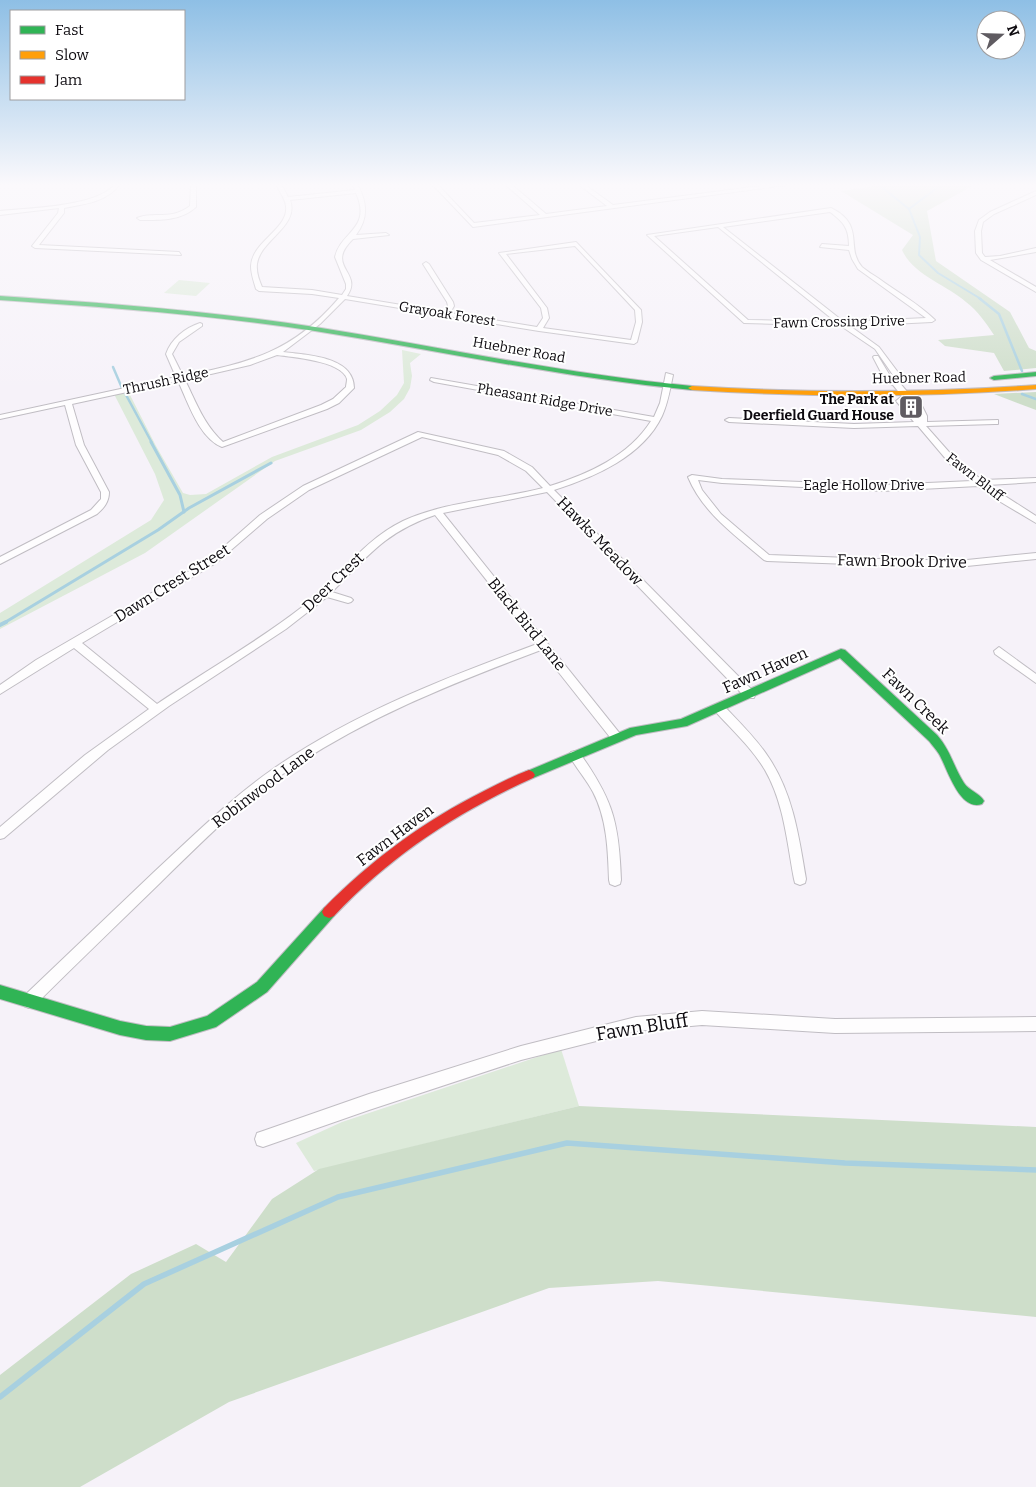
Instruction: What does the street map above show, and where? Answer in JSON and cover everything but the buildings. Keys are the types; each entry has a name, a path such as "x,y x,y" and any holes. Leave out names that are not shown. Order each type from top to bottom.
{"main road":[{"name":"Huebner Road","path":"0,289 152,300 290,315 668,380 816,383 895,382 970,380 1036,374"},
{"path":"5,298 21,290"},
{"name":"Huebner Road","path":"5,298 143,309 311,329 570,374 668,380 821,395 905,395 980,392 1036,387"},
{"name":"Fawn Haven","path":"0,992 120,1028 146,1033 170,1034 211,1022 262,987 340,900 382,862 422,831 468,804 513,782 634,731 683,723 842,653"},
{"name":"Fawn Creek","path":"842,653 933,738 943,750 958,785 965,793 978,801"}],"street":[{"path":"168,253 179,254"},
{"name":"Grayoak Forest","path":"257,253 254,272 259,289 296,290 539,329 634,342 639,322 638,310 585,253"},
{"path":"339,253 339,263 350,283 344,297"},
{"name":"Grayoak Forest","path":"502,253 544,308 546,318 539,329"},
{"name":"Fawn Crossing Drive","path":"670,253 746,322 843,324 932,320 866,273 856,262 854,253"},
{"path":"753,253 866,342 889,380 895,382 905,395"},
{"path":"979,253 983,259 1036,290"},
{"path":"983,259 1000,258 1021,253"},
{"path":"426,264 450,302 446,314"},
{"name":"Thrush Ridge","path":"0,417 246,364 278,353 289,347 311,329 344,297"},
{"path":"200,325 187,331 170,350 170,359 200,421 222,445 324,407 336,401 350,388 352,378 349,373 338,365 278,353"},
{"name":"Pheasant Ridge Drive","path":"434,380 656,420"},
{"name":"Deer Crest","path":"0,834 118,736 304,611 325,594 354,560 377,541 404,525 437,512 549,489 583,476 620,457 645,435 656,420 668,380"},
{"name":"Fawn Bluff","path":"905,395 900,400 954,464 1036,520"},
{"path":"1,559 84,518 100,507 105,499 105,492 80,445 68,402"},
{"path":"729,420 844,426 995,422"},
{"name":"Hawks Meadow","path":"421,434 492,451 509,457 529,469 750,695"},
{"name":"Dawn Crest Street","path":"0,690 34,666 224,554 267,514 308,486 391,451 421,434"},
{"name":"Eagle Hollow Drive","path":"767,558 718,516 698,491 692,477 722,481 883,488 1036,480"},
{"name":"Black Bird Lane","path":"437,512 617,738"},
{"name":"Fawn Brook Drive","path":"767,558 958,563 1036,556"},
{"path":"325,594 348,600"},
{"path":"75,642 156,710"},
{"name":"Robinwood Lane","path":"29,1001 224,813 279,771 334,735 389,706 445,682 544,645"},
{"path":"999,651 1036,679"},
{"path":"719,708 760,753 776,780 787,814 800,879"},
{"path":"575,755 598,788 609,813 614,842 615,880"},
{"name":"Fawn Bluff","path":"263,1139 520,1053 636,1024 702,1018 835,1026 1036,1024"}],"green space":[{"path":"904,253 935,253 936,261 1010,312 1029,348 1036,351 1036,368 1004,371 994,353 945,346 938,340 994,335 970,306 922,273 907,259"},
{"path":"179,280 210,283 196,296 164,293"},
{"path":"402,350 421,354 410,363 412,376 410,388 404,399 390,412 361,430 275,461 145,553 0,629 0,613 151,520 164,500 155,474 114,394 128,391 183,493 190,495 206,494 272,457 358,425 380,411 397,395 404,383"},
{"path":"1036,392 1036,410 994,394"},
{"path":"561,1049 579,1106 314,1171 296,1143 342,1122"},
{"path":"579,1106 1036,1127 1036,1317 658,1281 549,1288 229,1402 80,1487 0,1487 0,1375 131,1274 196,1244 226,1262 272,1199 319,1169"}],"waterway":[{"path":"919,253 938,273 981,299"},
{"path":"979,298 999,314 1022,371"},
{"path":"113,367 122,388"},
{"path":"125,393 152,443"},
{"path":"1022,394 1036,399"},
{"path":"151,442 180,495 184,512"},
{"path":"184,512 271,463"},
{"path":"4,623 158,530 184,512"},
{"path":"0,625 4,623"},
{"path":"0,1397 144,1284 338,1197 567,1143 845,1163 1036,1170"}],"traffic: fast":[{"path":"0,298 158,310 276,323 550,370 692,388"},
{"path":"994,378 1036,374"},
{"path":"529,775 634,731 683,723 841,653 933,738 943,750 959,785 965,793 978,801"},
{"path":"0,992 120,1028 146,1033 170,1034 211,1022 262,987 329,912"}],"traffic: slow":[{"path":"692,388 778,393 907,394 1036,387"}],"traffic: jam":[{"path":"329,912 373,869 421,833 474,801 529,775"}],"place":[{"name":"The Park at Deerfield Guard House","path":"911,407"}]}
